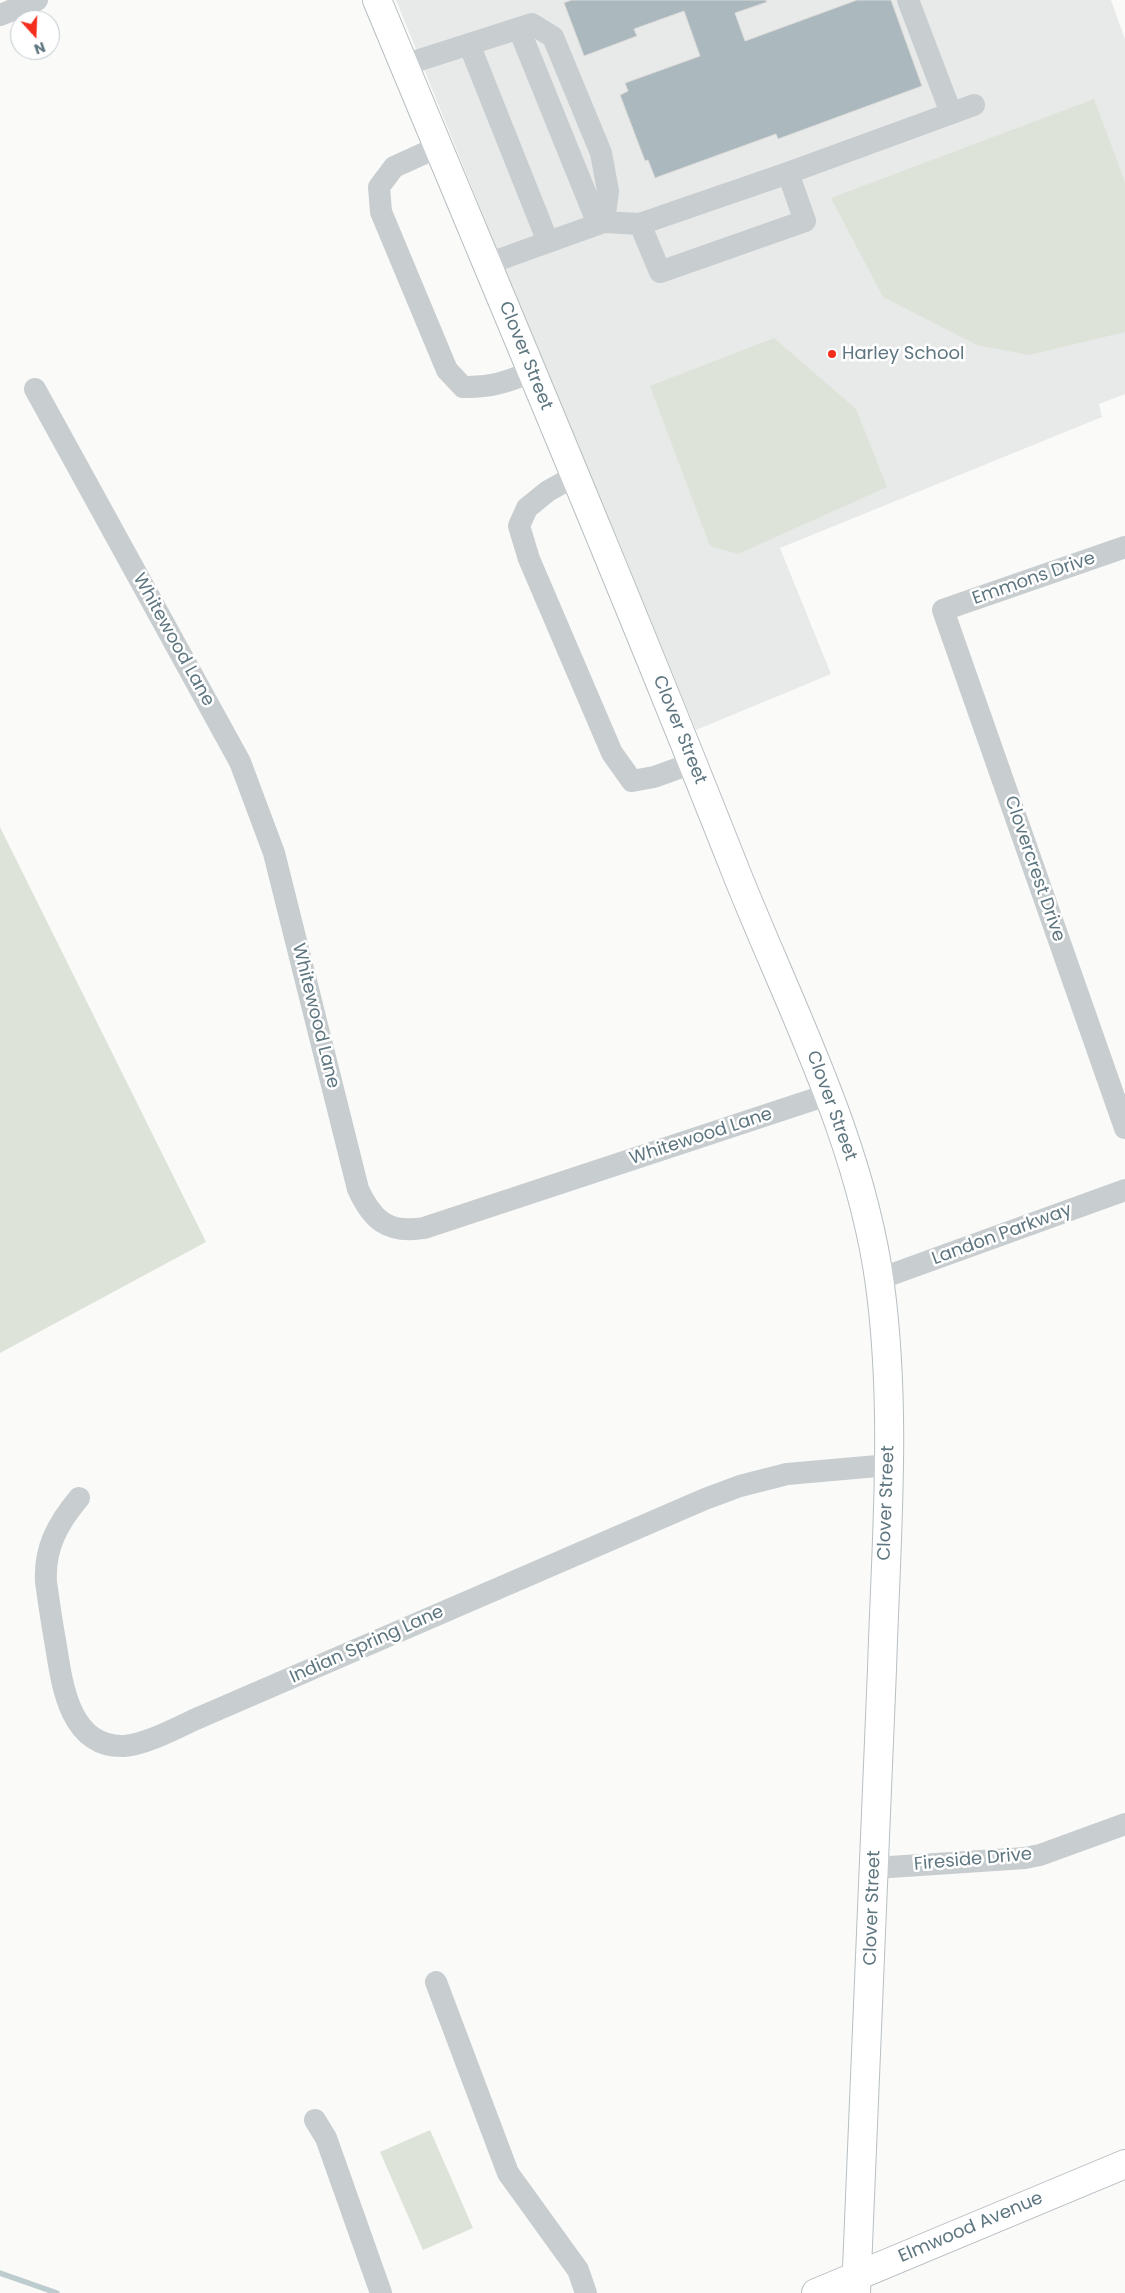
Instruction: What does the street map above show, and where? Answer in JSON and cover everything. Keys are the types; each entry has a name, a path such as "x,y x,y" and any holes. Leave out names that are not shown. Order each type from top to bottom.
{"main road":[{"name":"Clover Street","path":"378,0 693,763 738,878 830,1094 848,1148 868,1222 879,1280 888,1376 889,1466 875,1868 856,2284"},
{"name":"Elmwood Avenue","path":"816,2293 856,2284 1125,2164"}],"street":[{"path":"0,15 37,0"},
{"path":"908,0 951,114"},
{"path":"404,65 532,24 553,37 601,153 608,191 601,223"},
{"path":"519,28 601,223"},
{"path":"469,44 548,242"},
{"path":"487,264 601,223 640,224 788,173 974,105"},
{"path":"438,147 394,167 379,187 381,212 390,237 447,370 463,386 482,388 503,384 531,372"},
{"path":"640,224 660,272 805,221 788,173"},
{"name":"Whitewood Lane","path":"35,389 240,762 274,853 358,1189 365,1204 376,1218 393,1228 412,1230 424,1228 830,1094"},
{"path":"574,476 548,491 527,508 519,526 529,559 612,753 632,781 654,777 693,763"},
{"name":"Emmons Drive","path":"943,610 1125,547"},
{"name":"Clovercrest Drive","path":"943,610 1125,1128"},
{"name":"Landon Parkway","path":"879,1280 1125,1190"},
{"name":"Indian Spring Lane","path":"80,1498 66,1514 53,1536 45,1566 62,1682 66,1700 73,1715 85,1731 111,1745 125,1746 196,1719 705,1499 740,1486 787,1474 889,1466"},
{"name":"Fireside Drive","path":"875,1868 1025,1858 1040,1855 1125,1824"},
{"path":"436,1982 508,2173 578,2270 586,2293"},
{"path":"315,2120 326,2138 381,2293"}],"shaded area":[{"name":"Harley School","path":"396,0 1111,0 1125,39 1125,394 1099,404 1102,417 780,548 831,674 696,730 523,314"},
{"path":"1094,99 1125,182 1125,332 1029,355 977,345 883,297 831,198"},
{"path":"774,338 856,409 887,487 738,554 710,546 650,386"},
{"path":"0,827 206,1242 0,1353"},
{"path":"430,2130 473,2228 423,2250 380,2152"}],"building":[{"path":"572,0 766,0 767,2 735,13 745,41 857,0 891,0 922,86 778,139 776,134 655,178 648,160 645,161 620,95 628,91 625,83 700,56 684,11 634,29 637,36 584,56 564,3"}],"waterway":[{"path":"0,2273 57,2293"}],"place":[{"name":"Harley School","path":"832,354"}]}
